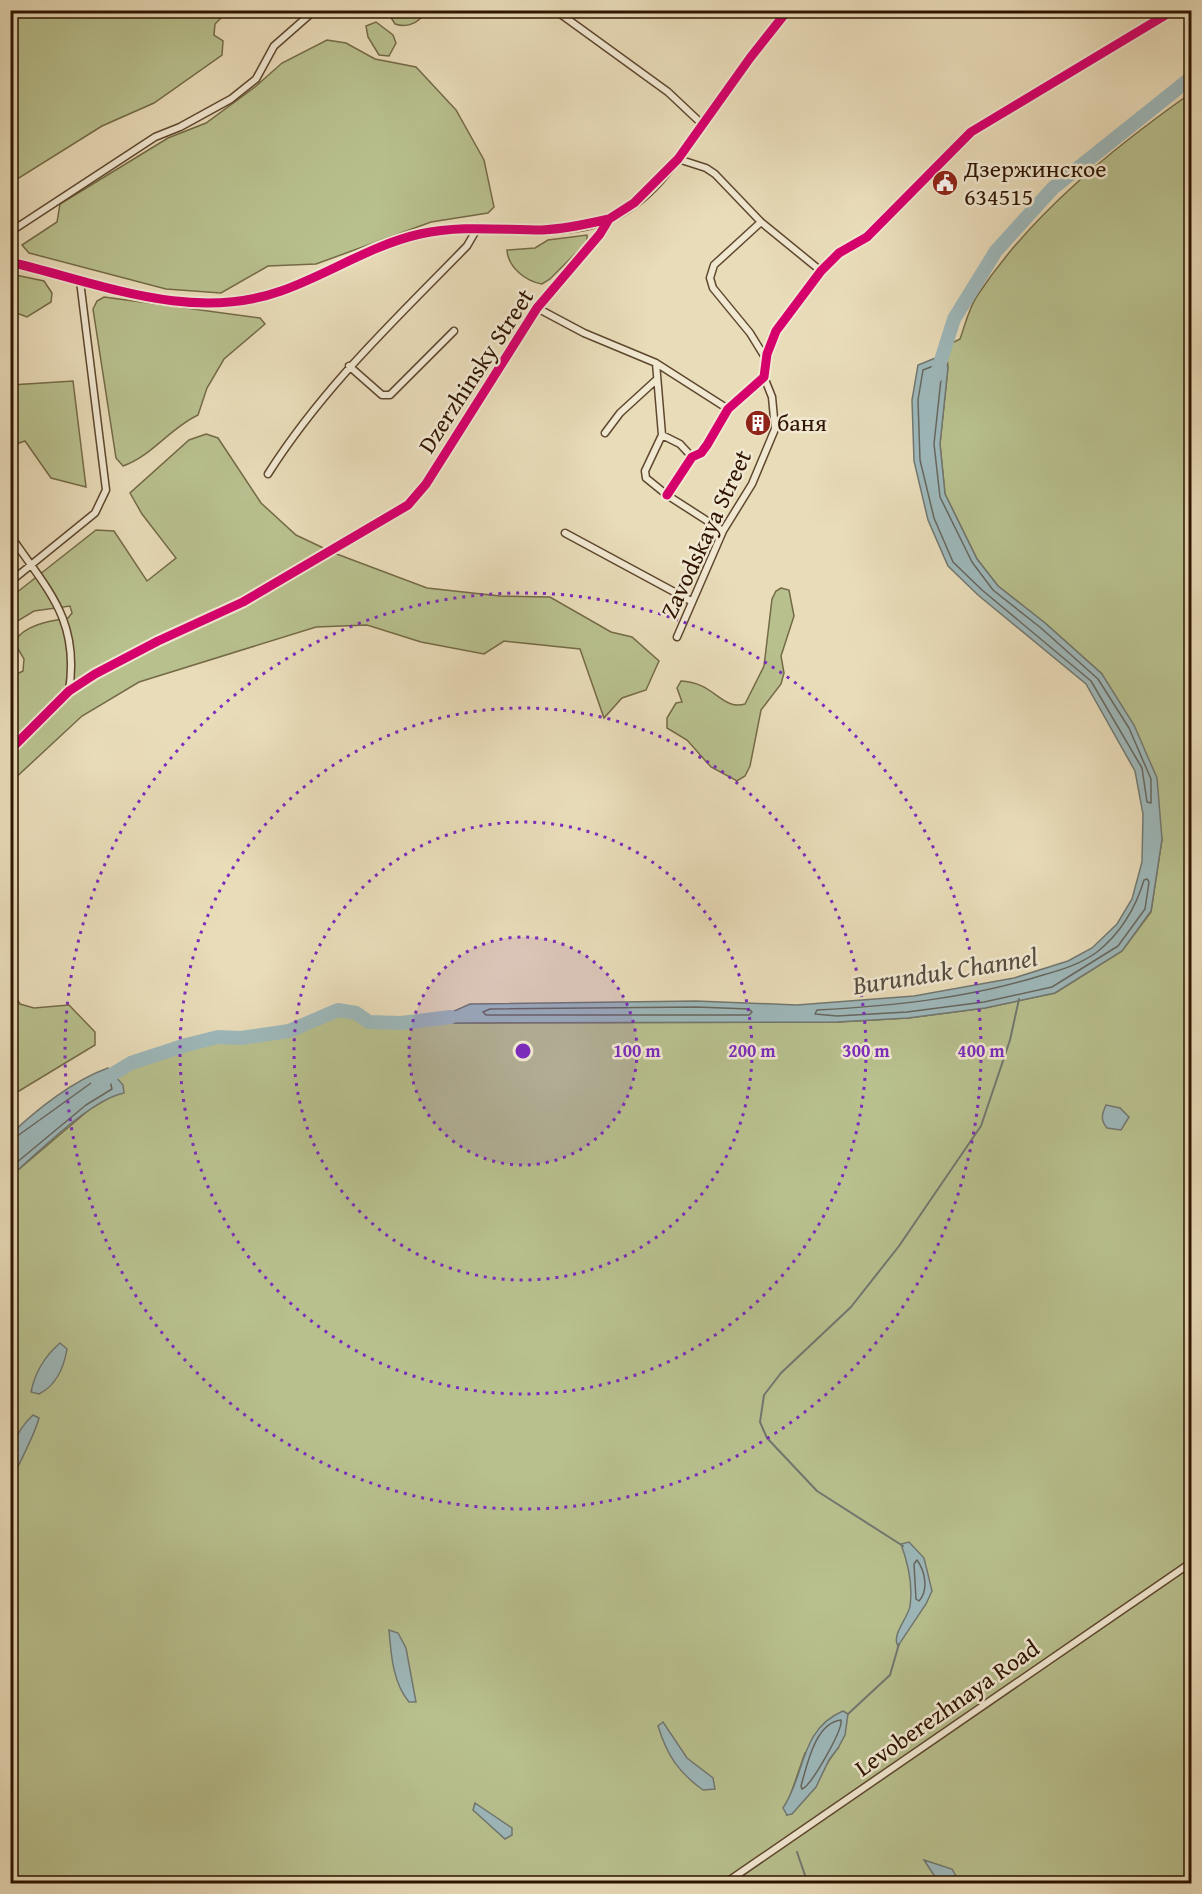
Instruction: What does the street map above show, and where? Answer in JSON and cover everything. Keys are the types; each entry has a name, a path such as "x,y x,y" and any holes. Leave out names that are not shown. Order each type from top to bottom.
{"street":[{"path":"10,232 155,137 180,127 231,99 256,79 274,46 315,10"},
{"path":"555,10 668,92 702,124"},
{"name":"Dzerzhinsky Street","path":"10,750 69,691 158,641 243,602 394,515 418,494 537,308 600,234 609,219 634,203 678,159 788,10"},
{"path":"1150,10 1158,20"},
{"name":"Zavodskaya Street","path":"677,637 723,531 752,484 775,429 772,397 764,377 766,360 777,331 821,271 839,253 867,237 971,132 1174,10"},
{"path":"678,159 706,168 715,174 761,222 821,271"},
{"path":"10,262 80,281 175,302 237,303 289,288 418,234 478,227 542,230 576,227 609,219"},
{"path":"761,222 714,265 710,278 713,288 750,333 766,360"},
{"path":"268,474 295,431 349,366 467,246 478,227"},
{"path":"10,582 30,563 95,513 106,490 80,281"},
{"path":"537,308 584,333 656,363 728,409"},
{"path":"349,366 382,395 390,395 454,331"},
{"path":"656,363 655,381 662,435 645,471 646,478 667,495 723,531"},
{"name":"Zavodskaya Street","path":"667,495 692,457 701,453 707,445 728,409 764,377"},
{"path":"605,433 620,412 655,381"},
{"path":"662,435 680,444 692,457"},
{"path":"565,533 691,601"},
{"path":"10,535 51,592 64,620 72,656 69,691"},
{"name":"Levoberezhnaya Road","path":"724,1884 1191,1562"}],"green space":[{"path":"11,10 228,11 215,24 214,35 223,41 222,55 154,103 102,126 11,183"},
{"path":"387,11 428,11 410,25 400,25 395,24"},
{"path":"376,22 393,35 396,43 389,56 379,55 368,37 366,26"},
{"path":"327,40 346,43 375,59 416,67 456,110 484,160 494,207 488,213 431,222 316,264 268,266 221,293 166,289 29,253 22,245 57,222 60,204 168,138 206,123 255,87 282,63"},
{"path":"1191,93 1191,1883 11,1884 11,1176 90,1109 112,1096 117,1081 113,1073 131,1063 186,1045 218,1037 241,1038 289,1031 338,1010 356,1013 369,1022 401,1023 434,1020 454,1023 837,1022 908,1018 985,1008 1055,993 1122,951 1151,912 1162,839 1102,674 1045,623 998,586 977,559 945,494 940,444 948,367 946,346 960,339 969,311 998,266 1047,211 1075,185 1132,137","holes":["838,1748 804,1799 787,1815 789,1799 805,1753"]},
{"path":"587,235 587,242 550,279 542,284 518,272 508,256 507,250 535,248 548,240"},
{"path":"11,274 44,281 52,293 51,302 27,317 11,311"},
{"path":"104,297 260,318 265,324 224,359 207,388 198,415 143,456 123,466 116,458 93,309 97,301"},
{"path":"73,381 86,487 51,478 25,441 11,446 11,385"},
{"path":"206,434 218,438 261,503 296,535 334,553 427,588 500,596 550,597 611,632 632,637 659,661 646,690 622,698 604,718 580,649 504,641 484,654 421,642 367,625 316,627 139,682 82,716 11,782 11,677 23,671 24,659 14,642 18,636 30,628 45,622 68,618 72,613 70,606 34,611 11,625 11,597 96,530 114,531 147,581 176,558 142,514 130,493 189,440"},
{"path":"781,588 789,590 794,616 781,656 784,673 781,684 761,710 750,766 745,776 737,781 711,767 687,740 667,728 667,718 676,703 682,702 677,688 681,681 702,686 730,704 745,704 764,666 772,599 776,591"},
{"path":"10,988 20,1004 34,1008 69,1005 95,1032 95,1045 19,1091 11,1093"}],"water":[{"path":"938,357 948,367 940,444 945,494 977,559 998,586 1045,623 1102,674 1134,725 1157,778 1162,839 1151,911 1122,951 1055,993 985,1008 908,1018 837,1022 454,1023 434,1020 470,1004 696,1001 797,1005 914,996 1014,978 1068,961 1092,948 1117,924 1132,899 1142,862 1143,814 1135,771 1086,684 978,595 948,566 928,520 914,461 912,400 918,365"},
{"path":"108,1068 123,1085 124,1093 81,1116 11,1176 11,1134 56,1096"},
{"path":"1106,1105 1120,1108 1129,1117 1121,1130 1107,1128 1103,1122 1103,1111"},
{"path":"60,1343 67,1349 59,1375 51,1386 39,1394 31,1392 41,1365"},
{"path":"33,1415 39,1418 11,1483 14,1446 21,1430"},
{"path":"909,1542 924,1558 932,1591 898,1646 897,1637 909,1611 911,1598 909,1574 901,1544"},
{"path":"389,1630 398,1633 406,1648 416,1702 409,1702 399,1686 392,1659"},
{"path":"843,1711 848,1714 845,1735 838,1748 829,1760 816,1787 792,1814 787,1815 783,1808 811,1741 818,1729"},
{"path":"663,1722 687,1758 713,1778 715,1789 703,1790 674,1762 658,1726"},
{"path":"475,1803 512,1828 512,1835 505,1839 473,1810"},
{"path":"924,1860 952,1869 960,1883 939,1883"}],"waterway":[{"name":"Burunduk Channel","path":"936,376 954,319 996,251 1053,188 1192,77"},
{"path":"903,1546 817,1491 767,1438 760,1422 764,1395 781,1373 851,1307 899,1246 981,1126 1010,1040 1019,999"},
{"name":"Burunduk Channel","path":"98,1083 131,1063 186,1045 218,1037 241,1038 289,1031 338,1010 356,1013 369,1022 401,1023 451,1017"},
{"path":"848,1714 890,1675 899,1644"},
{"path":"797,1852 808,1884"}],"cycle path":[{"path":"10,750 69,691 95,674 158,641 243,602 408,505 426,484 537,308 600,234 609,219 634,203 678,159 750,58 788,10"},
{"path":"667,495 692,457 701,453 707,445 728,409 764,377 767,354 776,331 821,271 839,253 867,237 971,132 1174,10"},
{"path":"10,262 145,296 213,303 247,300 281,291 384,245 420,234 466,229 542,230 609,219"}],"place":[{"name":"Дзержинское 634515","path":"945,183"},
{"name":"баня","path":"758,423"}]}
